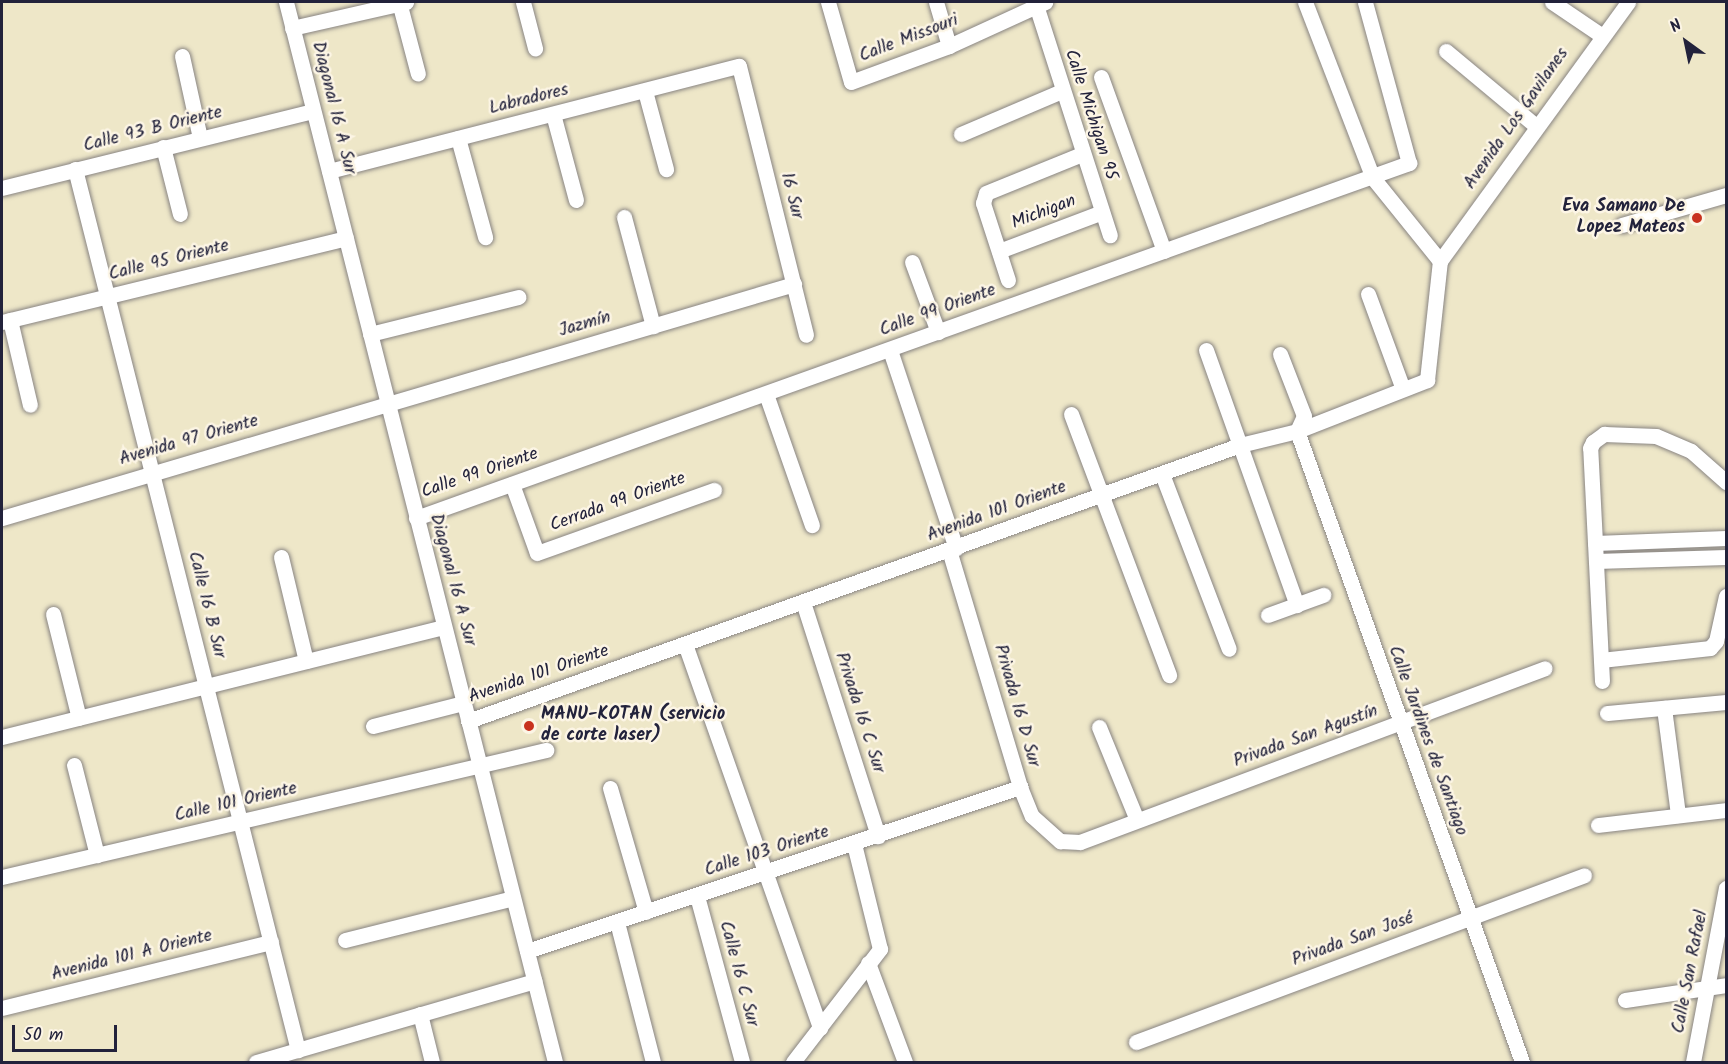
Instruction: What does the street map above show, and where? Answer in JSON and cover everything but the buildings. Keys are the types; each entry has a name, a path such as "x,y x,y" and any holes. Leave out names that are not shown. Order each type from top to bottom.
{"street":[{"name":"Diagonal 16 A Sur","path":"286,2 555,1062"},
{"path":"292,28 402,2 418,74"},
{"path":"523,2 534,48"},
{"name":"Calle Missouri","path":"828,2 851,82 949,46 1038,3"},
{"path":"936,2 949,46"},
{"path":"1305,2 1373,178 1440,261"},
{"name":"Calle 99 Oriente","path":"416,518 1373,178 1409,163 1365,2"},
{"path":"1552,2 1595,32"},
{"name":"Avenida Los Gavilanes","path":"1440,261 1536,126 1595,32 1628,2"},
{"name":"Calle Michigan 95","path":"1038,3 1062,91 1110,235"},
{"path":"1446,51 1536,126"},
{"path":"182,56 200,138"},
{"name":"Labradores","path":"329,171 739,66"},
{"name":"16 Sur","path":"739,66 806,335"},
{"path":"1101,77 1164,251"},
{"path":"645,91 666,168"},
{"path":"961,134 1062,91"},
{"name":"Calle 93 B Oriente","path":"2,188 314,111"},
{"path":"553,114 576,200"},
{"path":"458,138 485,237"},
{"path":"163,147 180,214"},
{"path":"1008,280 983,203 990,189 1082,154"},
{"name":"Calle 16 B Sur","path":"75,169 298,1050"},
{"path":"1622,225 1726,195"},
{"name":"Michigan","path":"999,251 1102,212"},
{"path":"624,218 653,326"},
{"name":"Calle 95 Oriente","path":"6,321 346,238"},
{"name":"Avenida 101 Oriente","path":"468,721 1240,445 1297,431 1427,380 1440,261"},
{"path":"912,262 938,332"},
{"name":"Jazmín","path":"388,404 794,284"},
{"path":"1368,294 1403,389"},
{"path":"370,334 518,297"},
{"path":"6,321 30,405"},
{"name":"Privada 16 D Sur","path":"890,350 952,549 1020,787 1032,816 1042,829 1060,841 1080,842"},
{"path":"1206,350 1297,604"},
{"path":"1280,354 1304,416 1297,431"},
{"path":"766,394 812,525"},
{"name":"Avenida 97 Oriente","path":"2,518 151,471 388,404"},
{"path":"1071,414 1169,675"},
{"name":"Calle Jardines de Santiago","path":"1297,431 1522,1062"},
{"path":"1602,681 1590,448 1604,434 1656,436 1677,443 1726,482"},
{"path":"1162,474 1229,649"},
{"name":"Cerrada 99 Oriente","path":"512,484 537,553 714,490"},
{"path":"1595,543 1726,538"},
{"path":"281,557 306,661"},
{"path":"1596,561 1726,557"},
{"path":"1268,615 1323,595"},
{"path":"1601,660 1710,648 1716,640 1726,596"},
{"name":"Privada 16 C Sur","path":"803,602 878,836"},
{"path":"53,614 79,718"},
{"path":"2,737 444,627"},
{"path":"685,644 820,1028"},
{"name":"Privada San Agustín","path":"1080,842 1545,668"},
{"path":"1607,712 1726,702"},
{"path":"373,726 463,704"},
{"path":"1664,708 1678,816"},
{"path":"1099,727 1137,820"},
{"name":"Calle 101 Oriente","path":"2,877 480,768 546,750"},
{"path":"74,765 97,855"},
{"name":"Calle 103 Oriente","path":"527,951 1020,787"},
{"path":"610,788 646,912"},
{"path":"1598,825 1726,810"},
{"path":"793,1062 880,949 854,844"},
{"name":"Privada San José","path":"1136,1042 1584,875"},
{"name":"Calle San Rafael","path":"1693,1062 1723,927 1726,888"},
{"name":"Calle 16 C Sur","path":"698,896 742,1062"},
{"path":"345,940 513,898"},
{"path":"617,922 653,1062"},
{"name":"Avenida 101 A Oriente","path":"2,1008 271,942"},
{"path":"868,963 905,1062"},
{"path":"256,1062 272,1060 298,1050 534,981"},
{"path":"1625,1000 1726,985"},
{"path":"420,1014 432,1062"}],"place":[{"name":"Eva Samano De Lopez Mateos","path":"1697,218"},
{"name":"MANU-KOTAN (servicio de corte laser)","path":"529,726"}]}
